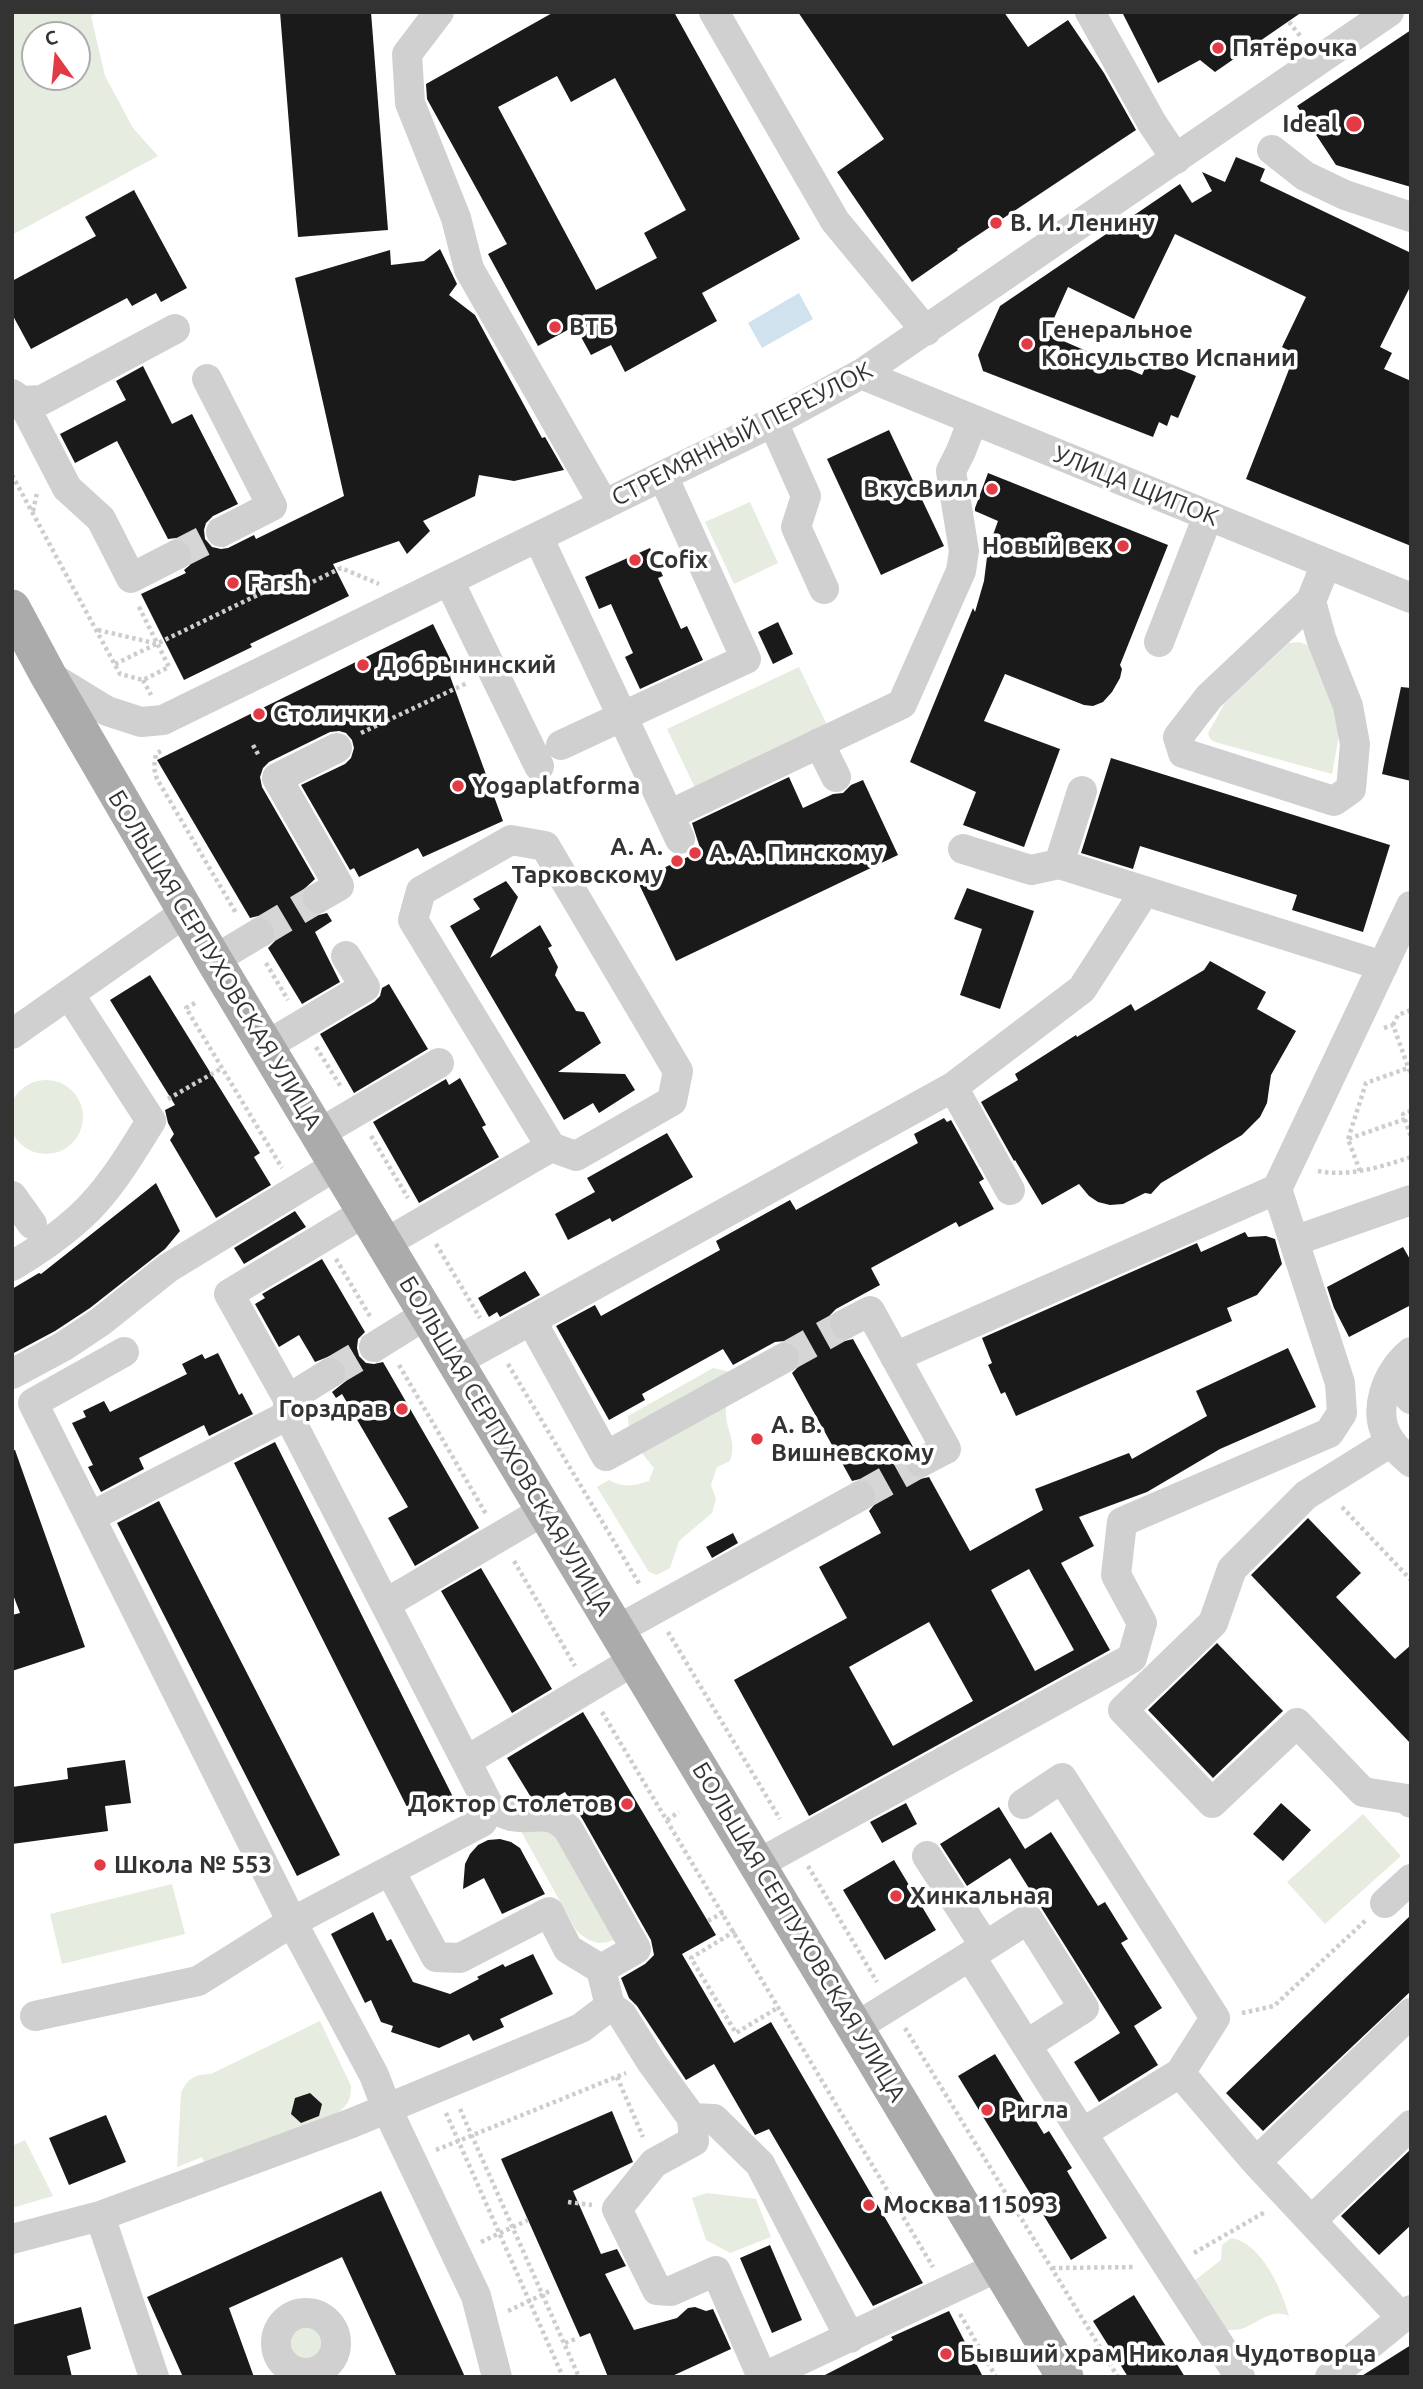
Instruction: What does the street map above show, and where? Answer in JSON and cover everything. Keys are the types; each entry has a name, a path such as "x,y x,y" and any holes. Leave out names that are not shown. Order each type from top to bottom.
{"main road":[{"name":"БОЛЬШАЯ СЕРПУХОВСКАЯ УЛИЦА","path":"12,608 48,675 214,960 1065,2377"}],"street":[{"path":"439,12 407,54 410,103 456,218 469,269 604,505"},
{"path":"714,12 835,221 926,331"},
{"path":"1090,12 1152,123 1176,159"},
{"name":"СТРЕМЯННЫЙ ПЕРЕУЛОК","path":"48,675 107,711 141,722 163,720 663,477 862,374 1389,12"},
{"path":"1272,150 1305,176 1345,195 1411,217"},
{"path":"17,397 41,400 176,329"},
{"name":"УЛИЦА ЩИПОК","path":"862,374 1411,598"},
{"path":"207,379 272,506 221,532"},
{"path":"17,397 67,488 101,519 131,578 176,555"},
{"path":"538,537 674,827 820,743 901,704 961,571 964,551 951,471 973,419"},
{"path":"773,422 806,496 796,527 824,589"},
{"path":"561,745 746,659 663,477"},
{"path":"1159,642 1208,516"},
{"path":"1311,601 1321,638 1348,706 1356,744 1351,789 1334,801 1183,753 1178,737 1209,697 1311,601 1326,564"},
{"path":"449,581 539,766"},
{"path":"318,898 339,886 278,778 346,742"},
{"path":"820,743 836,777"},
{"path":"1059,864 1082,791"},
{"path":"384,1244 551,1147 576,1156 671,1101 677,1071 545,846 511,840 421,891 413,920 551,1147"},
{"path":"963,849 1031,870 1059,864 1383,966"},
{"path":"455,1362 953,1087 1082,989 1145,891"},
{"path":"12,1034 186,912"},
{"path":"895,1357 1277,1189 1410,914"},
{"path":"214,960 255,936"},
{"path":"266,1046 365,988 346,956"},
{"path":"12,1266 47,1245 89,1207 120,1171 151,1121 69,994"},
{"path":"318,1134 439,1063"},
{"path":"953,1087 1010,1190"},
{"path":"12,1374 100,1322 167,1268 337,1165"},
{"path":"758,1864 1132,1658 1142,1623 1116,1575 1122,1522 1329,1433 1342,1413 1340,1384 1277,1189"},
{"path":"12,1196 32,1224"},
{"path":"1294,1241 1411,1200"},
{"path":"365,1212 229,1294 490,1808 510,1816 547,1815 559,1819 568,1829 636,1949 601,1969"},
{"path":"845,1324 870,1311 946,1449 921,1462"},
{"path":"374,1347 427,1314"},
{"path":"531,1320 606,1456 784,1358"},
{"path":"124,1352 33,1403 292,1922 374,2075 387,2109 476,2296 497,2377"},
{"path":"1411,1352 1400,1390 1381,1403 1382,1424 1401,1452 1321,1485 1306,1495 1232,1569 1213,1623 1123,1710 1212,1802 1297,1723 1363,1792 1407,1799 1411,1802"},
{"path":"90,1517 288,1407 330,1373"},
{"path":"466,1761 626,1645 654,1609 860,1496"},
{"path":"385,1604 544,1510"},
{"path":"1023,1804 1062,1779 1215,2018 1180,2073 1082,2133"},
{"path":"35,2016 198,1981 292,1922 482,1822 490,1808"},
{"path":"927,1856 1026,2045 1240,2377"},
{"path":"390,1871 436,1957 460,1958 549,1912 569,1950 601,1969 610,2006 622,2015 652,2063 692,2118 694,2141 654,2163 617,2210 657,2290 671,2291 716,2271 763,2377 1004,2273"},
{"path":"1385,1903 1411,1879"},
{"path":"856,2027 1028,1919 1084,2008 1026,2045"},
{"path":"12,2239 100,2216 387,2109 581,2028 610,2006"},
{"path":"1256,2162 1411,2013"},
{"path":"1180,2073 1256,2162 1406,2314 1330,2377"},
{"path":"692,2118 714,2119 760,2164 850,2338"},
{"path":"1312,2220 1411,2125"},
{"path":"100,2216 154,2377"},
{"name":"БОЛЬШАЯ СЕРПУХОВСКАЯ УЛИЦА","path":"1004,2273 1053,2377"}],"path":[{"path":"1289,22 1301,37"},
{"path":"12,475 120,674 144,680 169,667 137,604"},
{"path":"115,664 270,589 296,590 341,568 386,587"},
{"path":"97,630 158,644"},
{"path":"346,742 493,670"},
{"path":"165,748 156,754 154,768 157,779 255,936 303,1024 891,2005 1118,2377"},
{"path":"186,1008 195,1003"},
{"path":"1411,1010 1398,1015 1393,1025 1411,1075"},
{"path":"1348,1039 1393,1025"},
{"path":"145,1112 222,1068"},
{"path":"1360,1171 1348,1139 1366,1083 1408,1068"},
{"path":"1411,1111 1403,1114 1411,1137"},
{"path":"1348,1139 1405,1119"},
{"path":"1291,1161 1309,1169 1331,1173 1360,1171 1411,1157"},
{"path":"1321,1485 1411,1580"},
{"path":"741,1776 751,1770"},
{"path":"667,1819 679,1812"},
{"path":"1215,2018 1274,2006 1385,1903"},
{"path":"708,1921 724,1912"},
{"path":"735,1931 691,1958 736,2033 779,2007"},
{"path":"413,2161 652,2063"},
{"path":"617,2077 654,2163"},
{"path":"442,2087 472,2135 579,2377"},
{"path":"442,2087 459,2140 563,2377"},
{"path":"455,2254 528,2220"},
{"path":"482,2323 552,2290"},
{"path":"565,2343 578,2338"}],"shaded area":[{"path":"12,12 97,12 91,16 105,76 133,128 158,156 12,235"},
{"path":"750,502 778,563 734,584 705,522"},
{"path":"1289,643 1307,645 1314,653 1343,713 1332,774 1215,742 1210,739 1208,733 1225,703"},
{"path":"799,667 828,727 696,790 667,729"},
{"path":"46,1080 60,1083 72,1091 80,1103 83,1117 80,1131 72,1143 60,1151 46,1154 32,1151 20,1143 12,1131 9,1117 12,1103 20,1091 32,1083"},
{"path":"713,1368 727,1371 734,1383 736,1396 726,1407 732,1440 730,1461 717,1467 711,1485 716,1499 712,1513 679,1541 670,1568 657,1575 649,1572 597,1487 609,1480 629,1485 649,1481 654,1468 633,1439 628,1416"},
{"path":"1363,1814 1401,1856 1325,1924 1287,1882"},
{"path":"549,1825 618,1938 601,1943 586,1938 576,1930 518,1826"},
{"path":"172,1884 185,1934 62,1964 50,1914"},
{"path":"320,2021 351,2086 350,2098 344,2107 338,2113 207,2169 202,2157 177,2167 181,2093 189,2081 196,2076 211,2074"},
{"path":"25,2140 53,2196 12,2208 12,2146"},
{"path":"707,2193 756,2199 771,2237 730,2253 706,2240 692,2198"},
{"path":"1231,2238 1242,2241 1261,2258 1281,2293 1289,2316 1270,2315 1241,2329 1223,2330 1194,2281 1221,2260 1222,2245"},
{"path":"306,2328 312,2329 320,2337 320,2349 312,2357 306,2358 300,2357 292,2349 291,2343 292,2337 300,2329"}],"water":[{"path":"799,293 813,319 762,348 748,323"}],"building":[{"path":"280,12 371,12 388,230 298,237"},
{"path":"554,12 674,12 800,239 702,293 717,321 625,372 611,345 591,355 575,326 538,346 488,254 507,244 427,99 426,84","holes":["557,76 571,102 615,78 686,210 644,233 657,258 596,290 498,107"]},
{"path":"798,12 1004,12 1028,47 1068,20 1104,73 1136,130 912,282 837,172 884,139"},
{"path":"1122,12 1302,12 1215,72 1200,60 1158,83"},
{"path":"1411,30 1411,187 1336,165 1297,106"},
{"path":"1236,157 1265,169 1260,181 1411,253 1411,285 1380,347 1392,353 1384,369 1411,381 1411,546 1246,479 1295,354 1282,347 1306,297 1175,234 1134,319 1068,287 1047,334 1142,375 1150,357 1196,376 1178,418 1171,415 1167,426 1159,422 1153,437 983,371 978,355 1000,306 1180,184 1192,203 1212,191 1202,172 1225,182"},
{"path":"134,190 187,288 161,302 156,293 132,306 127,298 31,349 12,314 12,281 96,236 85,217"},
{"path":"440,249 457,284 449,295 475,315 542,438 545,437 564,470 514,481 479,475 475,496 423,521 430,531 407,554 399,541 333,564 349,596 250,644 252,647 184,680 141,594 186,573 184,570 193,557 192,548 185,540 168,539 117,441 75,463 60,434 126,400 116,381 143,366 172,424 192,414 238,504 213,516 206,523 205,539 212,547 221,549 254,535 256,539 344,496 295,278 390,250 391,265 424,261"},
{"path":"889,430 944,546 881,575 827,459"},
{"path":"988,473 1168,545 1120,665 1120,678 1103,702 1093,706 1084,705 1005,674 984,721 1060,749 1024,847 963,825 976,792 910,762 973,608 975,612 984,581 988,549 998,521 975,511"},
{"path":"650,548 663,576 658,578 681,629 687,626 703,660 640,689 625,657 633,653 611,604 599,609 585,577"},
{"path":"778,622 793,654 773,664 758,632"},
{"path":"433,624 457,673 450,676 503,821 423,857 418,848 359,877 354,868 350,870 301,785 345,764 351,758 354,748 352,740 346,733 330,732 269,762 260,777 262,787 315,879 303,890 303,906 310,913 327,913 332,921 315,932 340,982 302,1004 268,948 275,941 274,925 267,917 250,918 157,760"},
{"path":"1401,687 1411,688 1411,781 1382,774"},
{"path":"1111,758 1390,845 1363,932 1292,910 1297,895 1140,846 1133,869 1081,853"},
{"path":"789,777 803,808 833,794 843,793 851,785 863,780 898,855 676,961 637,880 701,851 692,823"},
{"path":"506,881 518,897 490,958 540,925 552,946 548,948 558,967 555,975 576,1011 584,1012 601,1043 558,1072 625,1074 635,1090 599,1113 593,1103 564,1120 450,926 480,909 473,899"},
{"path":"967,888 1034,911 1000,1009 960,995 982,929 954,919"},
{"path":"1210,961 1266,992 1257,1009 1296,1031 1271,1075 1267,1103 1260,1117 1242,1135 1161,1183 1151,1194 1145,1193 1123,1204 1110,1205 1089,1196 1079,1184 1042,1205 981,1102 1018,1080 1015,1074 1076,1035 1077,1037 1131,1004 1135,1011 1204,970"},
{"path":"150,975 260,1153 254,1157 271,1185 216,1218 170,1140 174,1134 165,1110 175,1105 110,1000"},
{"path":"389,984 428,1049 354,1093 320,1034 374,1002 380,996 382,988"},
{"path":"460,1078 486,1125 482,1127 499,1157 419,1203 373,1122 446,1079 449,1085"},
{"path":"944,1118 947,1122 951,1120 984,1179 979,1182 994,1209 959,1227 956,1222 871,1268 880,1285 836,1309 830,1315 828,1324 830,1333 836,1339 853,1339 913,1447 907,1452 904,1461 906,1471 912,1477 929,1477 970,1551 1043,1510 1035,1489 1129,1453 1132,1459 1207,1416 1196,1391 1288,1348 1316,1407 1220,1449 1147,1492 1079,1517 1094,1546 1061,1563 1110,1650 809,1816 734,1680 847,1618 819,1567 881,1533 869,1511 875,1504 876,1488 868,1481 852,1481 792,1373 799,1366 801,1358 799,1349 792,1343 775,1342 733,1365 723,1349 642,1394 645,1400 609,1420 556,1326 595,1305 601,1316 720,1250 716,1241 790,1200 796,1210 918,1143 914,1134","holes":["1029,1569 1074,1650 1035,1671 991,1590","929,1622 973,1701 893,1746 849,1667"]},
{"path":"667,1133 693,1177 612,1222 610,1218 568,1240 555,1214 595,1192 587,1178"},
{"path":"156,1183 180,1231 165,1249 90,1308 12,1354 12,1289 41,1274"},
{"path":"295,1211 306,1227 244,1264 234,1248"},
{"path":"1245,1232 1248,1237 1266,1236 1275,1239 1282,1264 1257,1295 1227,1308 1232,1321 1016,1416 1005,1392 1001,1394 988,1365 992,1363 982,1338 1197,1243 1201,1252"},
{"path":"1403,1247 1411,1261 1411,1305 1349,1337 1327,1287"},
{"path":"322,1259 365,1332 358,1339 359,1356 366,1363 383,1362 479,1528 415,1566 388,1518 408,1507 342,1394 336,1398 332,1392 346,1381 344,1363 338,1357 330,1356 315,1362 299,1335 279,1347 255,1304 265,1298 262,1294"},
{"path":"525,1271 540,1295 500,1317 497,1312 489,1317 478,1298"},
{"path":"218,1353 239,1395 242,1393 253,1414 209,1436 204,1425 139,1458 144,1469 101,1492 88,1467 93,1465 72,1423 86,1417 83,1411 104,1401 110,1412 187,1374 182,1364 202,1354 205,1359"},
{"path":"275,1442 453,1797 412,1817 234,1463"},
{"path":"12,1450 15,1450 85,1647 12,1671 12,1615 20,1613 12,1592"},
{"path":"159,1501 340,1855 297,1876 117,1523"},
{"path":"1308,1518 1361,1573 1336,1597 1395,1659 1411,1645 1411,1744 1251,1575"},
{"path":"733,1533 738,1543 712,1558 706,1547"},
{"path":"481,1568 552,1689 512,1713 441,1591"},
{"path":"1217,1643 1283,1711 1213,1778 1148,1710"},
{"path":"583,1712 716,1935 682,1954 734,2043 771,2022 923,2283 873,2306 769,2129 755,2135 714,2064 686,2080 629,1998 621,1978 645,1964 654,1955 651,1940 565,1792 551,1800 532,1799 507,1758"},
{"path":"125,1760 131,1803 105,1806 108,1831 12,1844 12,1787 68,1779 67,1768"},
{"path":"906,1803 917,1824 882,1843 870,1822"},
{"path":"1281,1803 1311,1830 1283,1861 1253,1834"},
{"path":"999,1807 1025,1849 1051,1832 1098,1906 1105,1902 1128,1939 1121,1943 1162,2008 1134,2026 1158,2065 1099,2102 1074,2062 1120,2033 1010,1858 967,1886 940,1844"},
{"path":"500,1839 520,1848 545,1894 502,1914 484,1878 463,1889 465,1864 470,1854 478,1845 488,1840"},
{"path":"894,1860 936,1930 885,1960 843,1890"},
{"path":"373,1912 387,1941 391,1939 413,1982 450,1994 503,1964 505,1967 533,1954 553,1994 500,2019 504,2027 473,2041 469,2034 439,2048 391,2032 393,2026 381,2022 371,2000 365,2003 331,1934"},
{"path":"1411,1915 1411,1991 1263,2131 1226,2093"},
{"path":"995,2054 1044,2134 1049,2131 1072,2168 1067,2171 1107,2238 1071,2260 958,2076"},
{"path":"310,2093 322,2104 319,2116 301,2123 291,2114 295,2098"},
{"path":"612,2111 633,2162 573,2191 601,2254 617,2249 626,2266 605,2274 634,2330 677,2318 688,2308 695,2307 706,2311 713,2309 731,2349 670,2377 608,2377 590,2333 580,2337 501,2159"},
{"path":"106,2115 126,2162 69,2185 49,2138"},
{"path":"1411,2149 1411,2225 1379,2255 1341,2216"},
{"path":"381,2191 465,2377 397,2377 342,2257 229,2308 254,2377 183,2377 147,2297"},
{"path":"770,2245 802,2320 772,2333 740,2258"},
{"path":"1134,2295 1185,2377 1128,2377 1093,2321"},
{"path":"81,2307 91,2349 67,2356 72,2377 12,2377 12,2325"},
{"path":"949,2311 983,2377 821,2377 893,2340 891,2337"},
{"path":"1411,2345 1411,2377 1360,2377"}],"tunnel":[{"path":"176,555 221,532"},
{"path":"259,933 318,898"},
{"path":"784,1358 845,1324"},
{"path":"330,1373 374,1347"},
{"path":"860,1496 921,1462"}],"place":[{"name":"Пятёрочка","path":"1218,48"},
{"name":"Ideal","path":"1354,124"},
{"name":"В. И. Ленину","path":"996,223"},
{"name":"ВТБ","path":"555,327"},
{"name":"Генеральное Консульство Испании","path":"1027,344"},
{"name":"ВкусВилл","path":"992,489"},
{"name":"Новый век","path":"1123,546"},
{"name":"Cofix","path":"635,560"},
{"name":"Farsh","path":"233,583"},
{"name":"Добрынинский","path":"363,665"},
{"name":"Столички","path":"259,714"},
{"name":"Yogaplatforma","path":"458,786"},
{"name":"А. А. Пинскому","path":"695,853"},
{"name":"А. А. Тарковскому","path":"677,861"},
{"name":"Горздрав","path":"402,1409"},
{"name":"А. В. Вишневскому","path":"757,1439"},
{"name":"Доктор Столетов","path":"627,1804"},
{"name":"Школа № 553","path":"100,1865"},
{"name":"Хинкальная","path":"896,1896"},
{"name":"Ригла","path":"987,2110"},
{"name":"Москва 115093","path":"869,2205"},
{"name":"Бывший храм Николая Чудотворца","path":"946,2354"}]}
